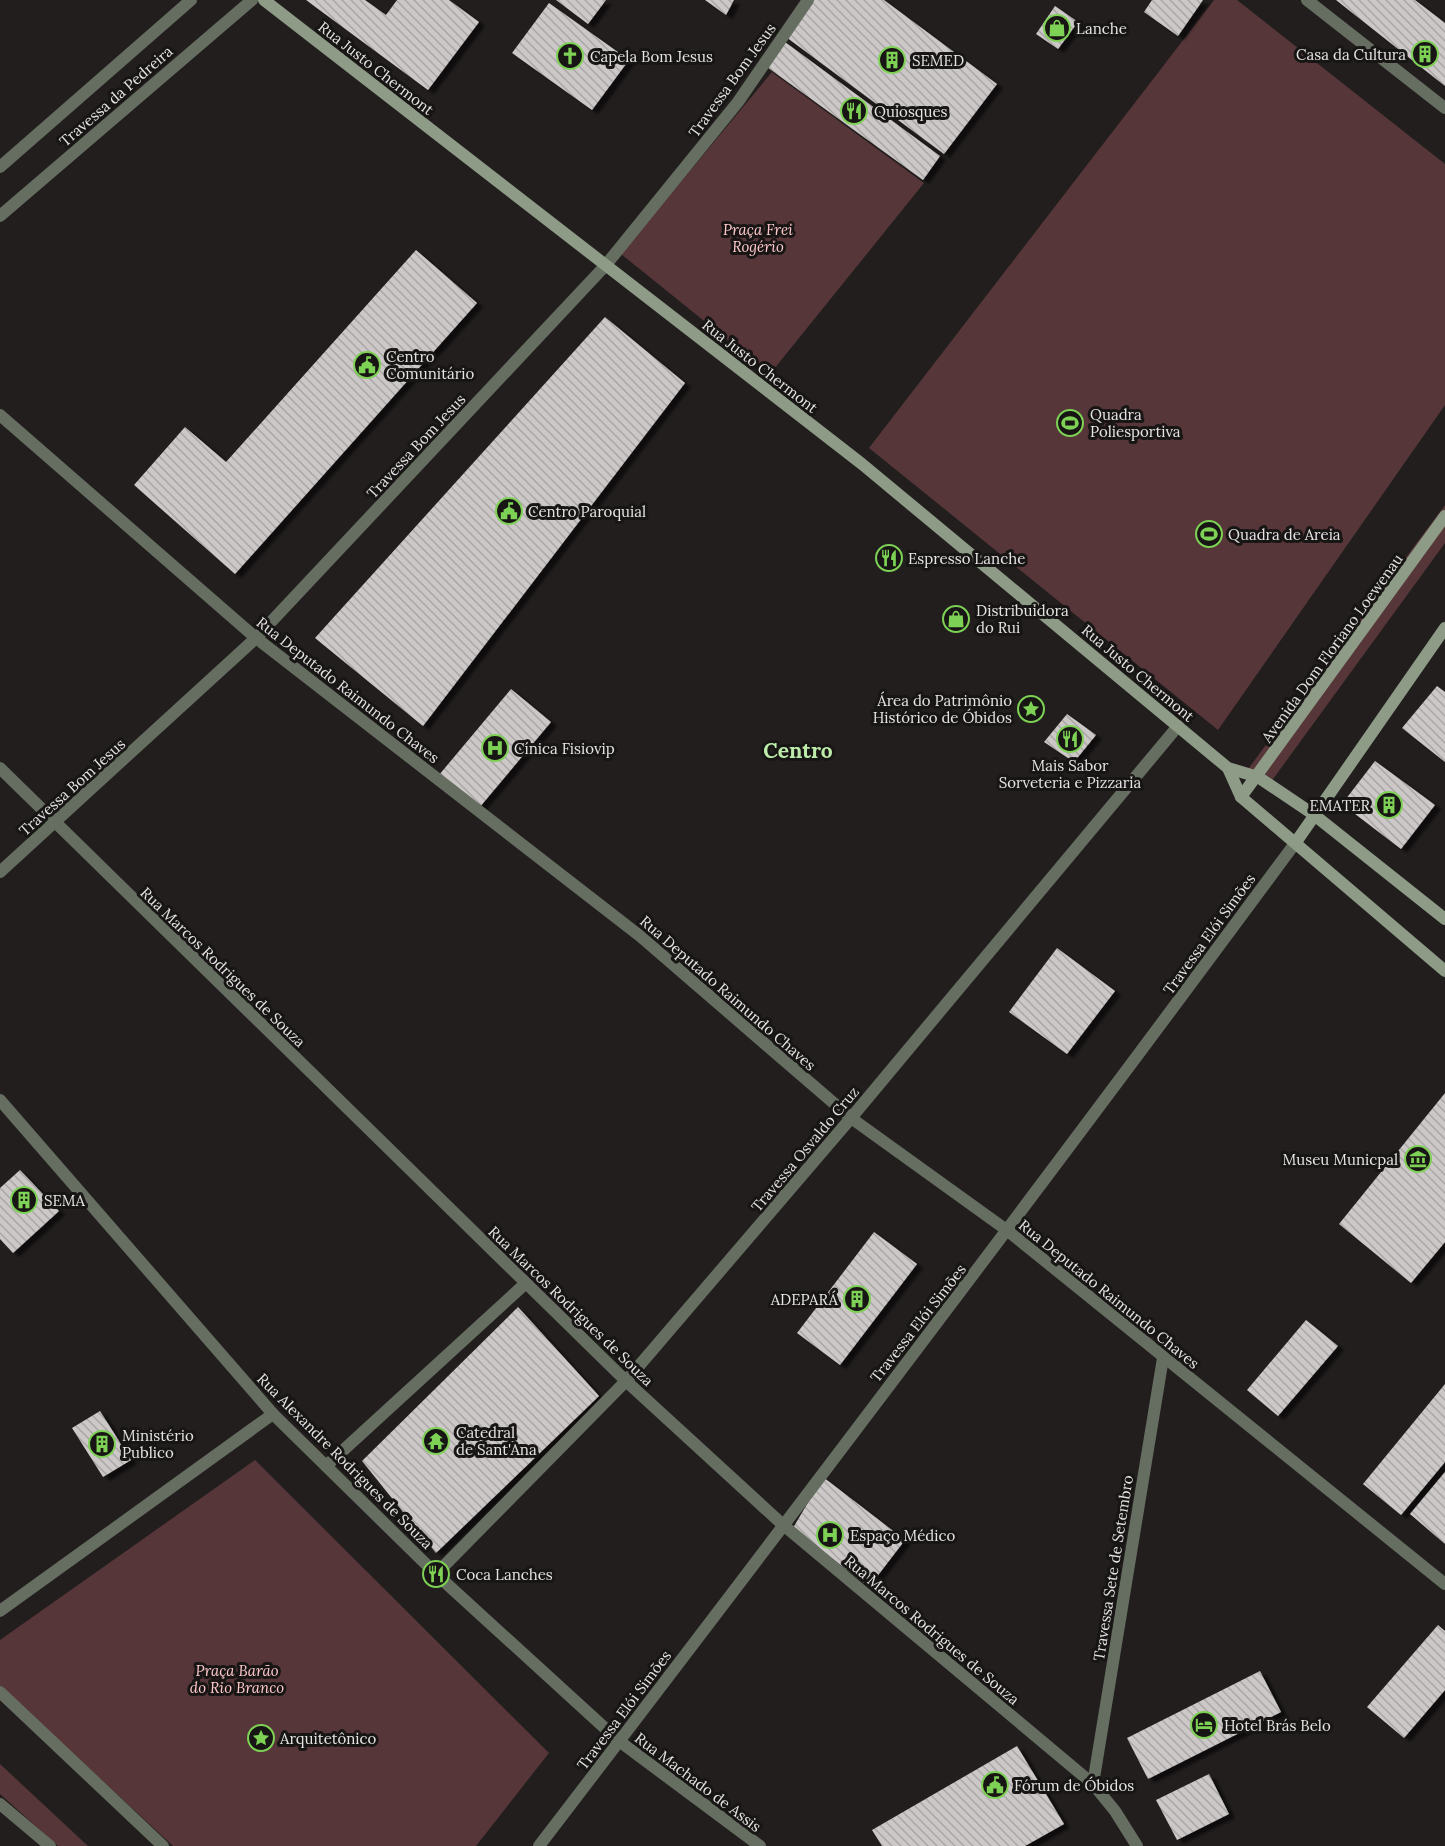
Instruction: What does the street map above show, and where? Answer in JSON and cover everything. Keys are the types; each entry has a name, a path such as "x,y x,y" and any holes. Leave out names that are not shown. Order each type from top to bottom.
{"street":[{"name":"Travessa da Pedreira","path":"0,167 191,0"},
{"name":"Travessa da Pedreira","path":"0,216 252,0"},
{"name":"Rua Justo Chermont","path":"264,0 862,464 1228,768 1258,777 1313,814 1445,919"},
{"name":"Travessa Bom Jesus","path":"0,872 256,638 606,266 738,102 808,0"},
{"path":"1307,0 1445,108"},
{"name":"Rua Deputado Raimundo Chaves","path":"0,415 256,638 640,936 851,1118 1008,1231 1445,1584"},
{"name":"Avenida Dom Floriano Loewenau","path":"1241,797 1258,777 1445,516"},
{"path":"1313,814 1445,627"},
{"name":"Travessa Osvaldo Cruz","path":"436,1574 626,1382 851,1118 1178,726"},
{"name":"Rua Marcos Rodrigues de Souza","path":"0,768 626,1382 782,1524 1093,1784 1115,1811 1137,1846"},
{"name":"Rua Justo Chermont","path":"1228,768 1241,797 1445,971"},
{"name":"Travessa Elói Simões","path":"539,1846 782,1524 1008,1231 1296,842 1313,814"},
{"name":"Rua Alexandre Rodrigues de Souza","path":"0,1100 273,1414 436,1574 619,1742"},
{"path":"326,1466 526,1283"},
{"name":"Travessa Sete de Setembro","path":"1093,1784 1163,1358"},
{"path":"0,1611 273,1414"},
{"path":"0,1692 163,1846"},
{"name":"Rua Machado de Assis","path":"619,1742 760,1846"},
{"path":"0,1804 50,1846"}],"green space":[{"path":"1214,0 1237,0 1445,164 1445,405 1218,730 869,448"},
{"name":"Praça Frei Rogério","path":"772,72 924,183 770,374 621,254"},
{"path":"1445,505 1445,543 1268,786 1248,769"},
{"name":"Praça Barão do Rio Branco","path":"255,1460 549,1753 476,1846 173,1846 0,1686 0,1640"},
{"path":"0,1764 88,1846 58,1846 0,1794"}],"building":[{"path":"306,0 365,0 386,15 397,0 449,0 479,22 428,90"},
{"path":"556,0 606,0 588,24"},
{"path":"705,0 734,0 726,15"},
{"name":"SEMED","path":"814,0 884,0 997,84 944,154 786,37"},
{"path":"1152,0 1203,0 1178,36 1144,12"},
{"name":"Casa da Cultura","path":"1336,0 1415,0 1445,23 1445,86"},
{"name":"Capela Bom Jesus","path":"549,3 629,60 592,110 512,53"},
{"name":"Lanche","path":"1055,6 1078,22 1058,49 1036,34"},
{"name":"Quiosques","path":"785,42 940,156 923,180 767,67"},
{"name":"Centro Comunitário","path":"416,250 477,303 235,574 134,485 185,427 226,462"},
{"name":"Centro Paroquial","path":"605,317 685,383 423,726 315,638"},
{"path":"1437,686 1445,692 1445,762 1402,728"},
{"name":"Cínica Fisiovip","path":"511,689 551,722 479,808 439,775"},
{"name":"Mais Sabor Sorveteria e Pizzaria","path":"1067,714 1096,735 1074,762 1044,742"},
{"name":"EMATER","path":"1375,761 1435,805 1401,849 1342,804"},
{"path":"1057,948 1115,991 1067,1054 1009,1012"},
{"name":"Museu Municpal","path":"1445,1093 1445,1242 1411,1283 1339,1224"},
{"name":"SEMA","path":"20,1170 59,1211 13,1253 0,1239 0,1188"},
{"name":"ADEPARÁ","path":"874,1232 917,1264 840,1365 797,1333"},
{"path":"518,1307 599,1396 436,1553 362,1461"},
{"path":"1306,1320 1338,1346 1278,1416 1247,1390"},
{"path":"1445,1384 1445,1462 1401,1515 1363,1484"},
{"name":"Ministério Publico","path":"100,1411 131,1460 103,1477 72,1428"},
{"path":"1445,1472 1445,1544 1410,1514"},
{"path":"823,1477 905,1540 869,1587 793,1528"},
{"path":"1438,1625 1445,1631 1445,1690 1404,1738 1367,1707"},
{"name":"Hotel Brás Belo","path":"1260,1671 1281,1712 1148,1779 1127,1738"},
{"name":"Fórum de Óbidos","path":"1017,1746 1064,1824 1025,1846 882,1846 872,1830"},
{"path":"1209,1774 1229,1814 1177,1840 1156,1800"}],"place":[{"name":"Lanche","path":"1057,28"},
{"name":"Casa da Cultura","path":"1425,54"},
{"name":"Capela Bom Jesus","path":"570,56"},
{"name":"SEMED","path":"892,60"},
{"name":"Quiosques","path":"854,111"},
{"name":"Centro Comunitário","path":"367,365"},
{"name":"Quadra Poliesportiva","path":"1070,423"},
{"name":"Centro Paroquial","path":"509,511"},
{"name":"Quadra de Areia","path":"1209,534"},
{"name":"Espresso Lanche","path":"889,558"},
{"name":"Distribuidora do Rui","path":"956,619"},
{"name":"Área do Patrimônio Histórico de Óbidos","path":"1031,709"},
{"name":"Mais Sabor Sorveteria e Pizzaria","path":"1070,739"},
{"name":"Cínica Fisiovip","path":"495,748"},
{"name":"EMATER","path":"1389,805"},
{"name":"Museu Municpal","path":"1418,1159"},
{"name":"SEMA","path":"24,1200"},
{"name":"ADEPARÁ","path":"857,1299"},
{"name":"Catedral de Sant'Ana","path":"436,1441"},
{"name":"Ministério Publico","path":"102,1444"},
{"name":"Espaço Médico","path":"830,1535"},
{"name":"Coca Lanches","path":"436,1574"},
{"name":"Hotel Brás Belo","path":"1204,1725"},
{"name":"Arquitetônico","path":"261,1738"},
{"name":"Fórum de Óbidos","path":"995,1785"}],"district":[{"name":"Centro","path":"798,750"}]}
